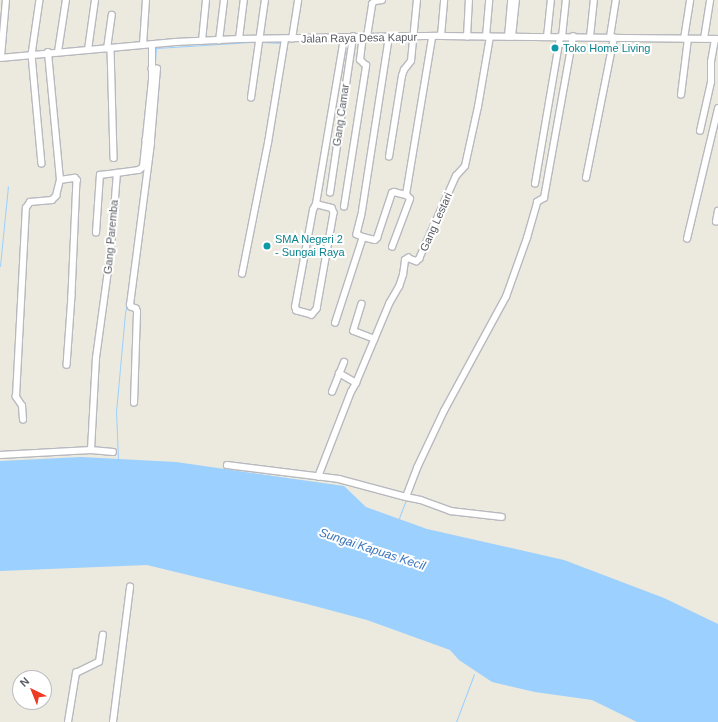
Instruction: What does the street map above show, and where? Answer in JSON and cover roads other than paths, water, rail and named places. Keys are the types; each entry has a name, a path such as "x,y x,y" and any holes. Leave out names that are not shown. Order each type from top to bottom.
{"street":[{"path":"0,58 6,0"},
{"path":"40,0 32,55 42,164"},
{"path":"58,52 66,0"},
{"path":"88,50 95,0"},
{"path":"143,45 146,0"},
{"path":"202,41 206,0"},
{"path":"219,41 224,0"},
{"path":"238,39 244,0"},
{"path":"251,98 261,39 265,0"},
{"path":"242,274 288,39 298,0"},
{"path":"344,207 366,66 360,61 372,4 375,1 382,0"},
{"path":"388,157 402,76 404,70 411,61 417,0"},
{"path":"440,36 444,0"},
{"path":"467,37 469,0"},
{"path":"488,37 489,0"},
{"path":"510,37 511,0"},
{"path":"510,37 516,0"},
{"path":"547,37 551,0"},
{"path":"535,184 561,37 566,0"},
{"path":"590,37 594,0"},
{"path":"586,178 612,37 616,0"},
{"path":"681,95 690,0"},
{"path":"704,39 710,0"},
{"path":"112,15 109,49 114,158"},
{"name":"Jalan Raya Desa Kapur","path":"0,58 143,45 238,39 365,37 432,38 440,36 716,39"},
{"path":"389,37 362,212 356,232 363,237 374,240 377,238 393,192 406,195 410,199 392,247"},
{"name":"Gang Lestari","path":"318,477 351,392 401,281 405,260 408,258 415,261 419,260 456,176 465,166 478,107 488,37"},
{"path":"316,204 332,208 334,211 317,309 312,315 297,311 295,307 313,210 316,204 344,38"},
{"name":"Gang Camar","path":"330,193 353,38"},
{"path":"406,195 432,38"},
{"path":"406,497 417,468 444,411 506,297 527,238 537,202 544,198 573,38"},
{"path":"700,131 711,82 711,62 716,39"},
{"path":"134,403 137,312 136,308 130,306 154,89 152,45"},
{"path":"23,420 22,406 16,396 26,208 30,202 52,200 56,196 60,180 48,53"},
{"path":"687,239 718,109"},
{"path":"96,233 100,175 142,168 148,140"},
{"name":"Gang Paremba","path":"91,450 96,358 111,249 117,173"},
{"path":"60,180 75,178 77,180 72,296 67,365"},
{"path":"716,222 718,211"},
{"path":"335,323 363,237"},
{"path":"362,304 354,332 375,339"},
{"path":"332,392 344,362"},
{"path":"339,374 356,382"},
{"path":"0,455 91,450 113,452"},
{"path":"227,464 339,479 421,500 451,511 502,517"},
{"path":"113,722 130,587"},
{"path":"68,722 76,673 99,662 103,635"}],"water":[{"name":"Sungai Kapuas Kecil","path":"81,457 176,462 344,486 366,507 427,529 564,560 664,598 718,624 718,722 637,722 592,700 535,692 492,682 459,660 450,650 367,620 147,565 0,571 0,461"}],"waterway":[{"path":"155,62 156,48 251,42"},
{"path":"262,42 282,43"},
{"path":"138,218 145,168"},
{"path":"0,266 8,186"},
{"path":"118,459 116,412 125,313 130,287"},
{"path":"316,473 330,437"},
{"path":"399,518 406,500"},
{"path":"456,722 474,674"}],"place":[{"name":"Toko Home Living","path":"555,48"},
{"name":"SMA Negeri 2 - Sungai Raya","path":"267,246"}]}
